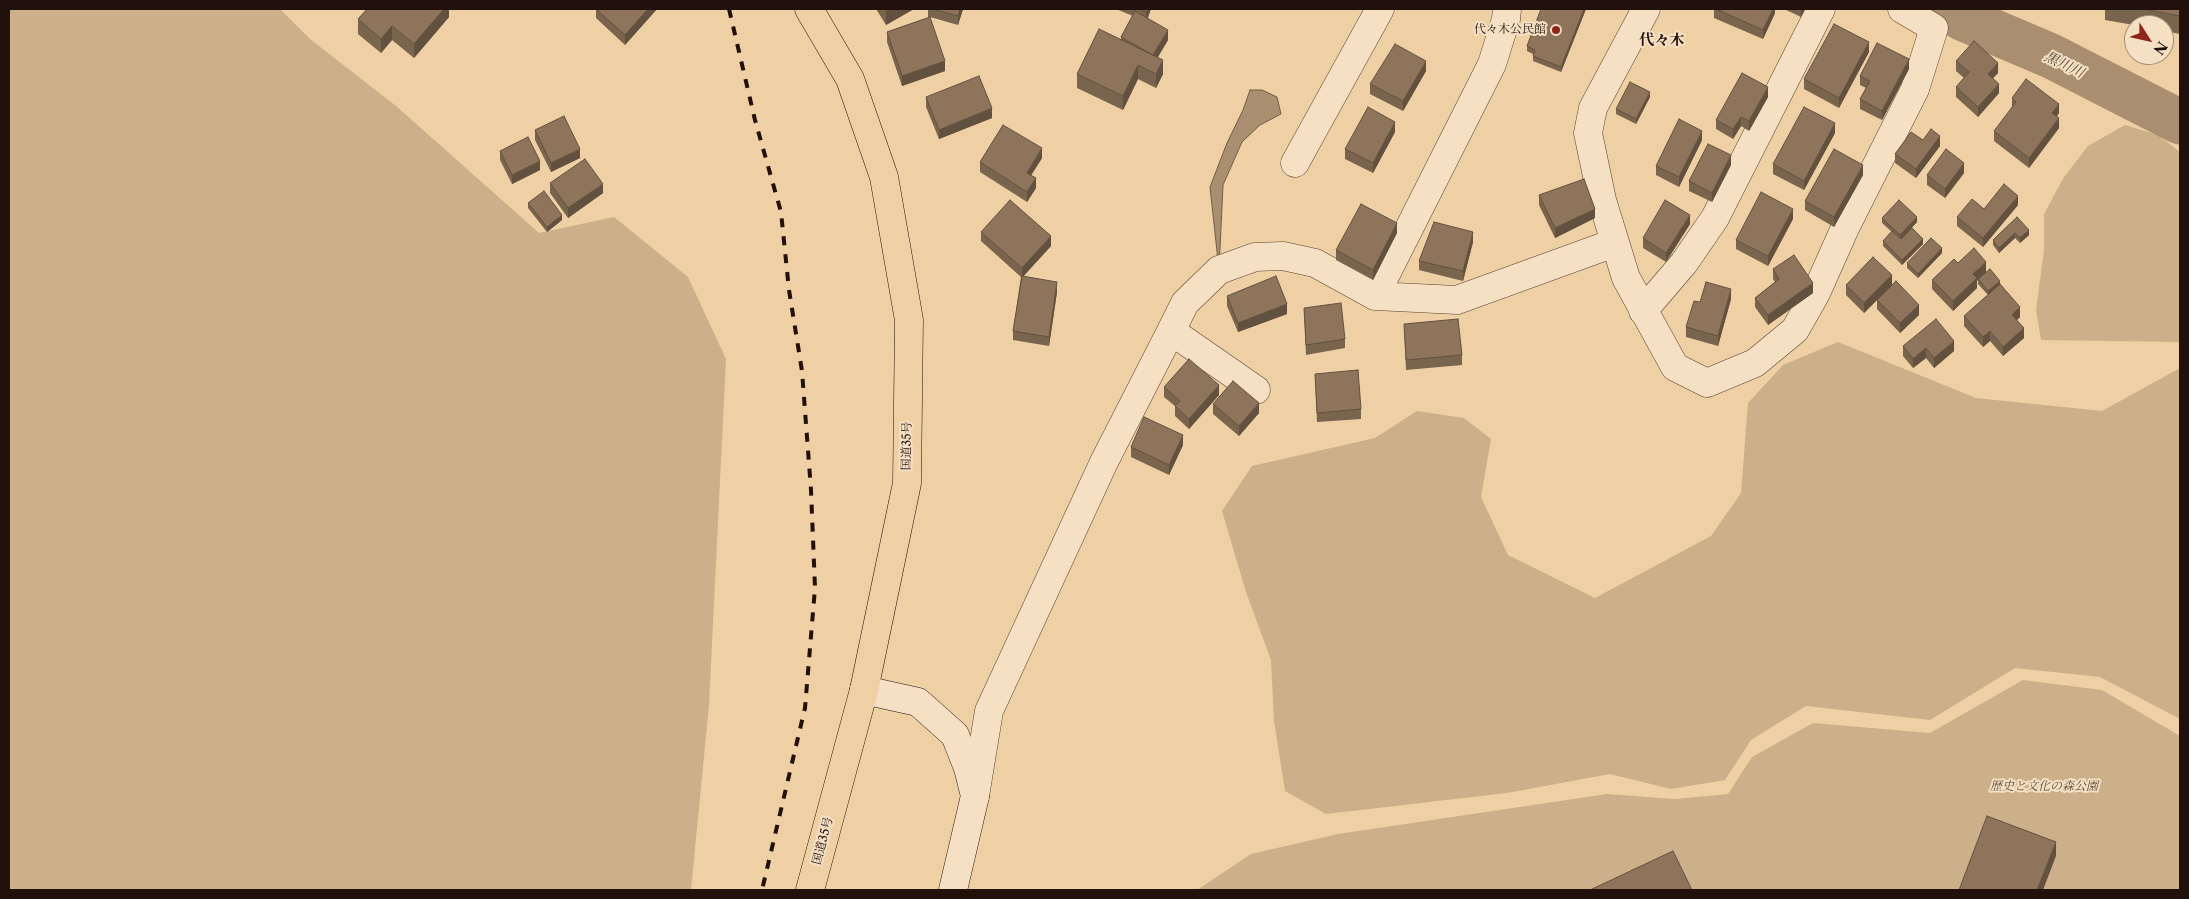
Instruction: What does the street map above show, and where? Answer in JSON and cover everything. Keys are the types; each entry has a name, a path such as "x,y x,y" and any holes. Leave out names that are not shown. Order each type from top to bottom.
{"highway":[{"name":"国道35号","path":"809,9 850,79 884,177 909,320 907,483 864,690 810,890"}],"street":[{"path":"1295,163 1380,9"},
{"path":"1375,296 1492,64 1506,19 1507,9"},
{"path":"1646,9 1593,108 1588,133 1602,200 1626,278 1675,367 1707,383 1755,363 1796,330 1816,293 1845,228 1915,89 1934,28 1902,9"},
{"path":"1643,311 1684,263 1715,218 1821,9"},
{"path":"953,890 975,796 990,711 1104,462 1185,303 1219,270 1255,257 1283,256 1315,263 1375,296 1457,300 1614,243"},
{"path":"1171,331 1256,390"},
{"path":"864,690 918,702 955,734 968,768 975,796"}],"green space":[{"path":"9,9 280,9 310,39 396,106 539,233 614,217 688,277 726,359 709,705 691,890 9,890"},
{"path":"2125,125 2158,135 2180,152 2180,342 2041,340 2036,310 2044,250 2044,214 2064,177 2088,146"},
{"path":"1838,342 1976,398 2102,411 2180,368 2180,719 2100,677 2015,668 1930,720 1806,706 1751,740 1725,780 1671,789 1610,774 1507,793 1326,814 1285,791 1274,721 1271,660 1246,592 1222,511 1252,466 1375,438 1417,411 1464,418 1491,439 1481,497 1508,555 1595,598 1711,536 1741,493 1748,403 1783,365"},
{"name":"歴史と文化の森公園","path":"2023,680 2102,690 2180,736 2180,890 1197,890 1251,854 1338,834 1607,794 1675,799 1728,794 1752,757 1813,723 1930,733"}],"shaded area":[{"path":"1250,90 1262,90 1277,97 1281,114 1260,125 1242,142 1223,185 1219,270 1210,187"}],"building":[{"path":"367,9 444,9 414,44 392,26 381,39 358,19"},
{"path":"596,9 648,9 625,35"},
{"path":"933,9 960,9 958,16"},
{"name":"代々木公民館","path":"1541,9 1584,9 1561,67 1533,56 1535,50 1527,46"},
{"path":"1716,9 1773,9 1763,30"},
{"path":"2144,9 2180,9 2180,16"},
{"path":"1135,11 1168,30 1153,55 1121,37"},
{"path":"930,17 945,61 902,76 887,32"},
{"path":"1834,24 1869,42 1839,98 1804,79"},
{"path":"1099,29 1163,60 1156,74 1138,65 1123,96 1077,74"},
{"path":"1974,41 1998,63 1988,74 1999,84 1978,107 1956,87 1969,72 1956,61"},
{"path":"1877,43 1909,59 1882,111 1860,99 1870,81 1860,76"},
{"path":"1395,44 1426,61 1403,101 1370,84"},
{"path":"1742,73 1768,87 1749,121 1741,117 1733,129 1716,120"},
{"path":"979,76 992,108 939,130 926,97"},
{"path":"2026,79 2059,104 2052,113 2059,118 2029,158 1994,131 2016,102 2012,98"},
{"path":"1630,82 1650,92 1636,119 1616,109"},
{"path":"1368,107 1395,122 1373,163 1345,149"},
{"path":"1804,107 1835,123 1804,181 1773,164"},
{"path":"564,116 580,149 551,163 535,130"},
{"path":"1679,119 1702,131 1679,177 1656,166"},
{"path":"1003,125 1042,148 1027,173 1036,178 1027,192 980,162"},
{"path":"1931,129 1940,136 1916,169 1895,154 1911,132 1923,140"},
{"path":"528,137 540,161 512,175 500,151"},
{"path":"1708,144 1731,155 1712,193 1689,181"},
{"path":"1834,149 1863,165 1834,217 1805,201"},
{"path":"1946,149 1964,163 1945,189 1927,175"},
{"path":"585,159 603,184 568,208 550,183"},
{"path":"1584,179 1595,209 1555,228 1539,195"},
{"path":"2004,184 2018,196 1983,238 1957,217 1972,199 1984,209"},
{"path":"544,191 562,215 547,227 528,203"},
{"path":"1761,192 1793,209 1768,256 1736,240"},
{"path":"1010,200 1051,236 1022,268 981,232"},
{"path":"1665,200 1690,215 1666,253 1643,238"},
{"path":"1899,200 1917,217 1900,235 1882,218"},
{"path":"1361,204 1397,223 1373,270 1336,250"},
{"path":"2017,217 2029,230 2020,238 2015,233 1999,248 1993,240"},
{"path":"1434,222 1473,232 1463,271 1419,261"},
{"path":"1912,228 1923,239 1902,260 1883,241 1892,231 1901,239"},
{"path":"1931,238 1942,248 1918,274 1907,263"},
{"path":"1974,248 1986,262 1973,274 1977,278 1953,301 1932,280 1954,259 1958,263"},
{"path":"1794,255 1813,283 1768,315 1755,298 1779,279 1773,269"},
{"path":"1873,257 1892,275 1864,303 1846,285"},
{"path":"1990,269 2000,281 1988,291 1978,279"},
{"path":"1022,276 1057,282 1049,337 1013,331"},
{"path":"1276,276 1287,304 1238,323 1227,296"},
{"path":"1896,281 1919,305 1900,323 1877,300"},
{"path":"1706,282 1731,289 1718,336 1686,327 1694,301 1700,302"},
{"path":"2000,284 2020,307 2012,315 2024,328 2003,347 1990,331 1983,337 1964,316"},
{"path":"1341,303 1345,339 1306,345 1304,308"},
{"path":"1458,319 1462,355 1406,360 1404,324"},
{"path":"1936,319 1954,341 1934,358 1926,348 1913,359 1903,346"},
{"path":"1189,359 1219,385 1189,419 1175,406 1180,401 1164,387"},
{"path":"1358,370 1361,409 1317,413 1315,374"},
{"path":"1233,381 1259,403 1239,426 1213,404"},
{"path":"1144,417 1183,435 1169,465 1131,447"},
{"path":"1987,816 2056,842 2037,890 1959,890"},
{"path":"1673,851 1692,890 1590,890"}],"waterway":[{"name":"黒川川","path":"1947,9 1964,19 2051,56 2180,122"}],"railway":[{"path":"729,9 755,120 781,212 789,290 802,371 811,490 815,588 805,708 762,890"}],"place":[{"name":"代々木公民館","path":"1556,30"}],"district":[{"name":"代々木","path":"1662,41"}]}
